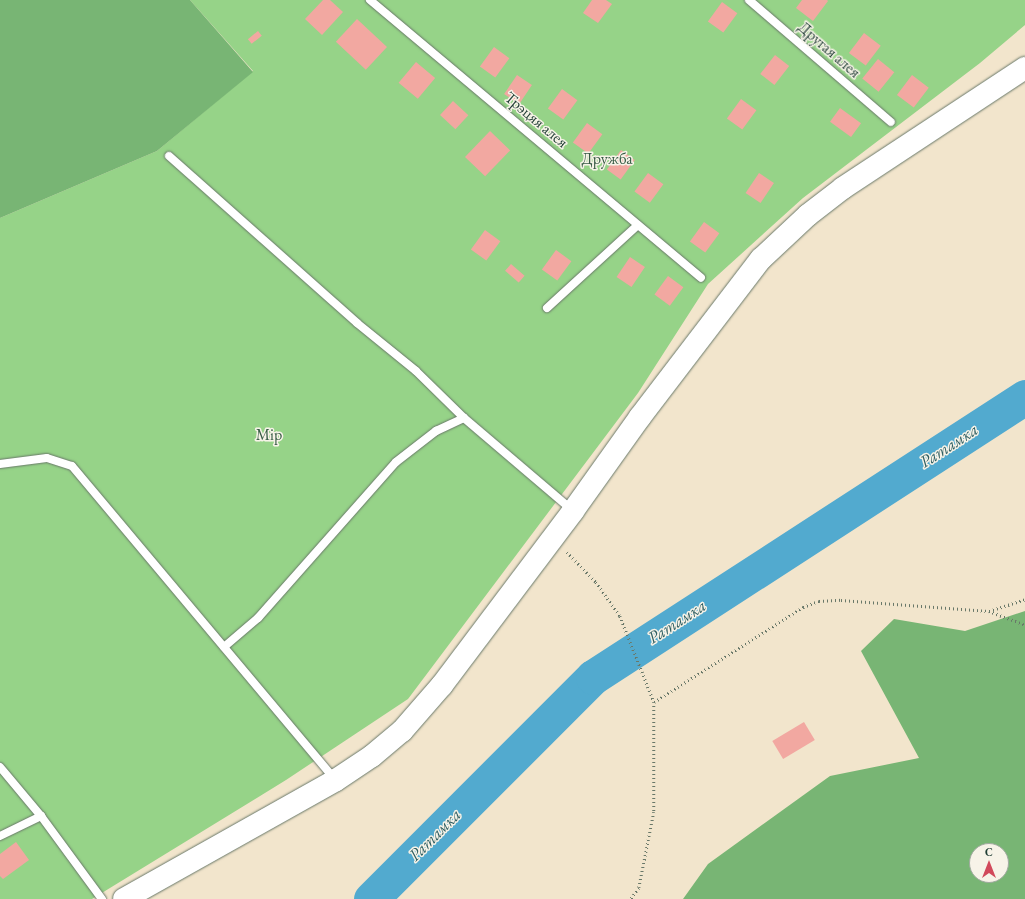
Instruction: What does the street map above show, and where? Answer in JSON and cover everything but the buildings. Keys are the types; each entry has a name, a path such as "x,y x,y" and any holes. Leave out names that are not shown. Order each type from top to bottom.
{"street":[{"path":"124,899 336,780 372,756 402,731 442,686 552,540 640,417 766,254 808,215 842,188 1025,68"}],"lane":[{"name":"Трэцяя алея","path":"370,0 701,278"},
{"name":"Другая алея","path":"750,0 891,122"},
{"path":"168,156 357,323 416,371 464,418 573,511"},
{"path":"546,308 638,225"},
{"path":"224,647 273,601 396,462 436,431 464,418"},
{"path":"0,464 47,458 72,466 336,780"},
{"path":"0,767 41,816 102,899"},
{"path":"0,836 41,816"}],"path":[{"path":"552,540 596,582 620,616 644,672 654,702 654,812 639,888 631,899"},
{"path":"989,611 1025,599"},
{"path":"654,702 803,607 819,601 841,600 989,611 1025,625"}],"green space":[{"path":"0,0 190,0 253,72 157,151 0,218"},
{"name":"Мір","path":"190,0 1025,0 1025,25 980,63 803,198 708,284 638,393 408,699 286,780 92,899 0,899 0,218 157,151 253,71"},
{"path":"1025,611 1025,899 683,899 708,864 830,776 919,758 861,651 894,619 965,631"}],"waterway":[{"name":"Ратамка","path":"371,899 593,677 1025,397"}],"park label":[{"name":"Дружба","path":"607,159"}]}
